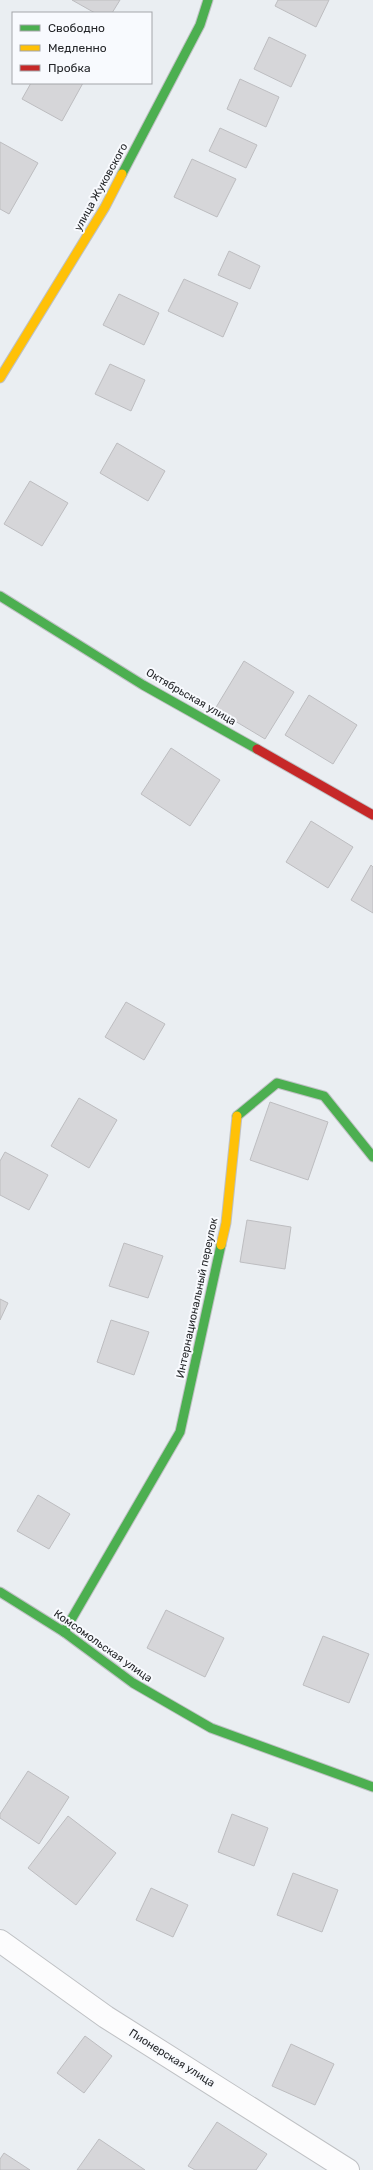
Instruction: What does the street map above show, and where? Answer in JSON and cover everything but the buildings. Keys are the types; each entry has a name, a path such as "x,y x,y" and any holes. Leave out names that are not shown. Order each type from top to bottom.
{"street":[{"name":"улица Жуковского","path":"0,378 105,207 200,25 208,0"},
{"name":"Октябрьская улица","path":"0,596 144,685 373,815"},
{"name":"Интернациональный переулок","path":"64,1632 180,1432 226,1223 237,1115 277,1083 324,1096 373,1158"},
{"name":"Комсомольская улица","path":"0,1592 64,1632 133,1683 211,1728 373,1787"},
{"name":"Пионерская улица","path":"0,1941 106,2016 348,2170"}],"traffic: fast":[{"path":"122,174 200,25 208,0"},
{"path":"0,596 143,685 257,749"},
{"path":"237,1116 277,1083 324,1096 373,1157"},
{"path":"64,1632 180,1432 221,1245"},
{"path":"0,1592 64,1632 133,1683 211,1728 373,1787"}],"traffic: slow":[{"path":"0,378 105,207 122,174"},
{"path":"221,1245 226,1223 237,1116"}],"traffic: jam":[{"path":"257,749 373,815"}]}
